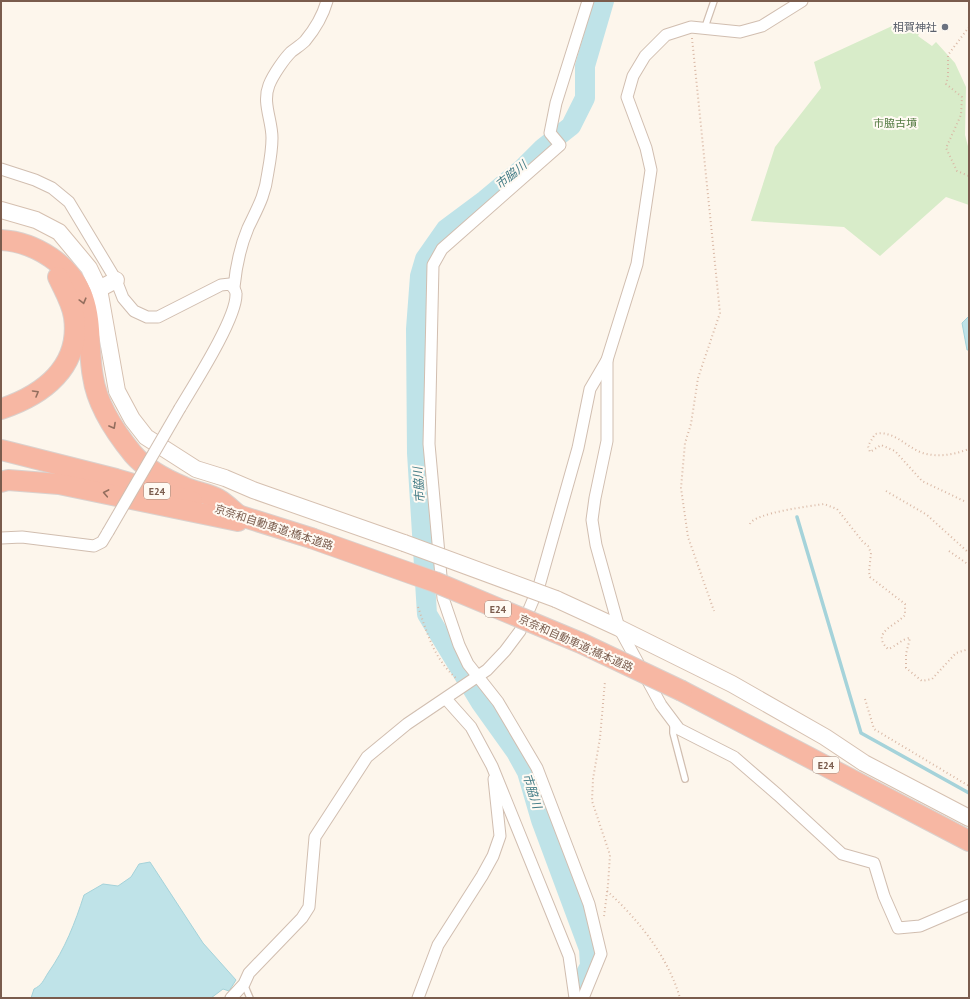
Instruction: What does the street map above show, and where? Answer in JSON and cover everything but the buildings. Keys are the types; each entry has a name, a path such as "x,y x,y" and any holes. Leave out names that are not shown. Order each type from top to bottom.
{"highway":[{"path":"1,240 30,246 44,253 58,262 74,280 83,298 89,330 93,378 102,408 116,433 134,456 157,473 184,487 218,499 237,514"},
{"path":"1,254 15,254 36,260 58,277 68,296 74,317 74,342 61,371 43,389 19,403 1,409"},
{"name":"京奈和自動車道;橋本道路","path":"1,450 116,479 237,514 282,528 435,582 581,644 682,691 969,841"},
{"path":"1,482 8,480 59,484 231,520 282,528"}],"street":[{"path":"1,538 22,536 56,540 83,546 94,546 102,542 224,332 236,300 237,294 234,287 237,260 248,228 264,196 267,180 272,140 271,125 266,108 267,92 270,84 291,53 310,35 322,16 327,1"},
{"path":"583,998 601,954 589,904 537,768 498,702 468,664 458,645 443,598 429,444 433,265 442,249 560,145 550,133 556,103 588,1"},
{"path":"231,998 244,984 249,973 302,918 309,907 315,836 367,758 407,724 487,670 505,652 520,631 531,606 539,586 578,448 590,389 607,360 637,264 650,170 646,148 627,97 633,76 645,56 666,35 691,27 705,27 740,32 762,26 802,1"},
{"path":"1,169 35,180 52,188 69,202 116,280 123,298 134,311 147,317 158,318 221,284 230,284 234,287"},
{"path":"1,210 36,220 59,232 89,268 99,289 117,391 132,419 146,437 196,469 225,478 253,490 404,543 556,599 620,628 738,687 825,737 864,763 969,818"},
{"path":"99,289 116,280"},
{"path":"607,360 607,441 592,520 596,545 620,628 661,705 679,729 734,757 783,799 842,854 874,863 884,896 898,928 920,926 969,905"},
{"path":"446,699 471,727 492,766 569,956 575,998"},
{"path":"418,998 438,944 482,876 493,856 500,836 492,766"}],"lane":[{"path":"705,27 714,1"},
{"path":"674,722 673,733 685,779"},
{"path":"244,984 250,998"}],"path":[{"path":"691,27 720,313 698,378 691,424 686,443 681,488 688,537 714,611"},
{"path":"969,27 948,55 948,76 946,84 962,97 961,115 946,148 957,171 969,176"},
{"path":"964,501 922,481 895,451 881,445 870,452 868,446 875,434 888,434 920,452 937,456 959,453 969,449"},
{"path":"886,491 927,515 969,553"},
{"path":"750,524 754,519 772,514 824,504 832,506 842,513 862,542 868,546 871,554 869,572 870,577 905,604 905,615 885,630 882,637 883,645 888,649 895,647 906,638 910,638 906,654 906,668 922,681 932,679 956,653 969,649"},
{"path":"949,551 969,564"},
{"path":"418,607 433,649 444,668 462,684"},
{"path":"598,940 607,891 610,854 592,801 593,779 600,738 605,681"},
{"path":"865,699 874,729 968,786 969,782"},
{"path":"607,891 622,904 650,938 674,980 680,998"}],"green space":[{"name":"市脇古墳","path":"903,21 924,23 918,36 932,46 936,42 955,63 966,87 965,135 969,150 969,205 946,197 880,256 844,227 751,221 775,147 821,88 814,62"}],"water":[{"path":"969,316 969,350 967,350 962,323"},
{"path":"150,862 203,943 236,980 229,991 223,989 211,998 31,998 34,989 42,982 64,945 73,926 84,895 103,884 118,886 131,877 139,864"}],"waterway":[{"name":"市脇川","path":"578,998 578,988 590,966 589,949 541,820 527,772 516,752 481,703 427,614 417,453 416,329 420,276 425,259 446,229 485,200 522,169 543,148 571,126 585,98 585,66 604,1"},
{"path":"797,517 861,733 969,793"}],"place":[{"name":"相賀神社","path":"945,27"}]}
